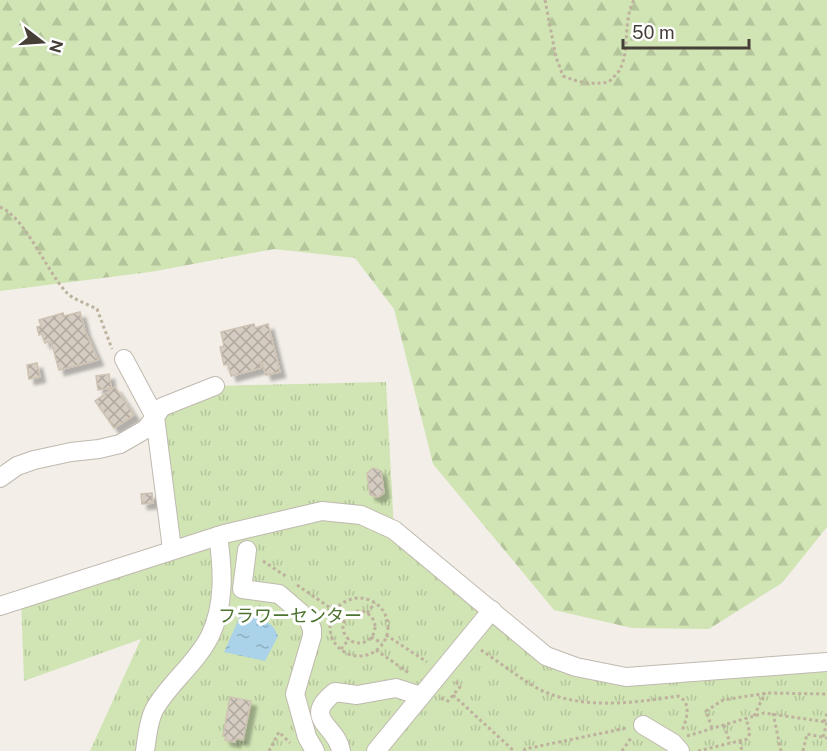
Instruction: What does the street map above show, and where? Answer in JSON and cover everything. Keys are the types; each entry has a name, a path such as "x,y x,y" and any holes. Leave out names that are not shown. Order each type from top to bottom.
{"street":[{"path":"124,359 155,417 172,549"},
{"path":"0,478 17,466 34,460 120,444 147,429 162,406 214,386"},
{"path":"0,606 172,549 322,511 361,515 394,530 546,656 576,667 626,677 827,662"},
{"path":"145,751 153,712 192,663 210,636 221,595 218,536"},
{"path":"247,550 242,589 279,594 308,619 312,629 295,694 307,737 315,751"},
{"path":"376,751 492,610"},
{"path":"341,751 340,745 319,716 319,710 335,692 357,695 396,688 424,691"},
{"path":"643,725 677,744"}],"path":[{"path":"545,0 556,57 564,76 579,83 595,84 609,82 620,69 624,54 628,13 634,0"},
{"path":"0,207 8,210 24,230 68,294 97,309 112,350 124,359"},
{"path":"247,550 345,618"},
{"path":"364,598 375,603 386,617 386,635 382,643 376,650 359,656 347,654 334,642 330,630 331,619 335,611 341,604 352,599 364,598"},
{"path":"367,613 375,603"},
{"path":"355,611 367,613 375,625 372,637 359,643 349,639 343,629 345,618 355,611"},
{"path":"386,635 441,671"},
{"path":"372,637 382,643"},
{"path":"341,650 349,639"},
{"path":"467,641 536,687 572,700 608,703 678,696 684,699 687,710 685,724 677,744"},
{"path":"376,650 424,691"},
{"path":"712,728 706,711 723,700 765,693 827,694"},
{"path":"754,716 765,693"},
{"path":"453,695 514,751"},
{"path":"677,744 712,728 764,713 826,722"},
{"path":"804,751 807,734 825,738 827,713"},
{"path":"773,714 780,751"},
{"path":"698,751 747,738 750,733 746,718"},
{"path":"524,751 531,747 643,725"},
{"path":"724,725 730,743"},
{"path":"268,751 279,732 297,751"},
{"path":"740,741 742,751"},
{"path":"718,746 719,751"},
{"path":"531,747 537,751"}],"green space":[{"path":"0,0 827,0 827,527 782,583 709,629 632,628 554,610 433,464 394,309 355,258 274,249 150,272 0,291"},
{"name":"フラワーセンター","path":"386,382 394,530 546,656 626,677 827,662 827,751 90,751 141,639 24,681 21,599 172,549 155,417 215,386"}],"water":[{"path":"241,614 268,622 275,630 278,636 265,661 224,652"}],"building":[{"path":"80,312 85,331 98,360 59,370 51,341 45,343 42,334 39,335 37,327 41,326 39,320 63,313 64,316"},
{"path":"254,324 255,328 268,324 280,372 266,375 262,362 260,362 261,368 231,376 228,364 224,365 220,347 224,346 221,332"},
{"path":"37,363 40,377 29,379 27,365"},
{"path":"109,374 111,388 98,390 96,376"},
{"path":"115,387 134,415 114,428 95,401"},
{"path":"373,468 381,471 384,493 378,497 370,495 367,473"},
{"path":"152,493 153,503 142,504 141,494"},
{"path":"230,697 251,701 243,740 236,738 235,742 225,740 226,737 223,736"}]}
